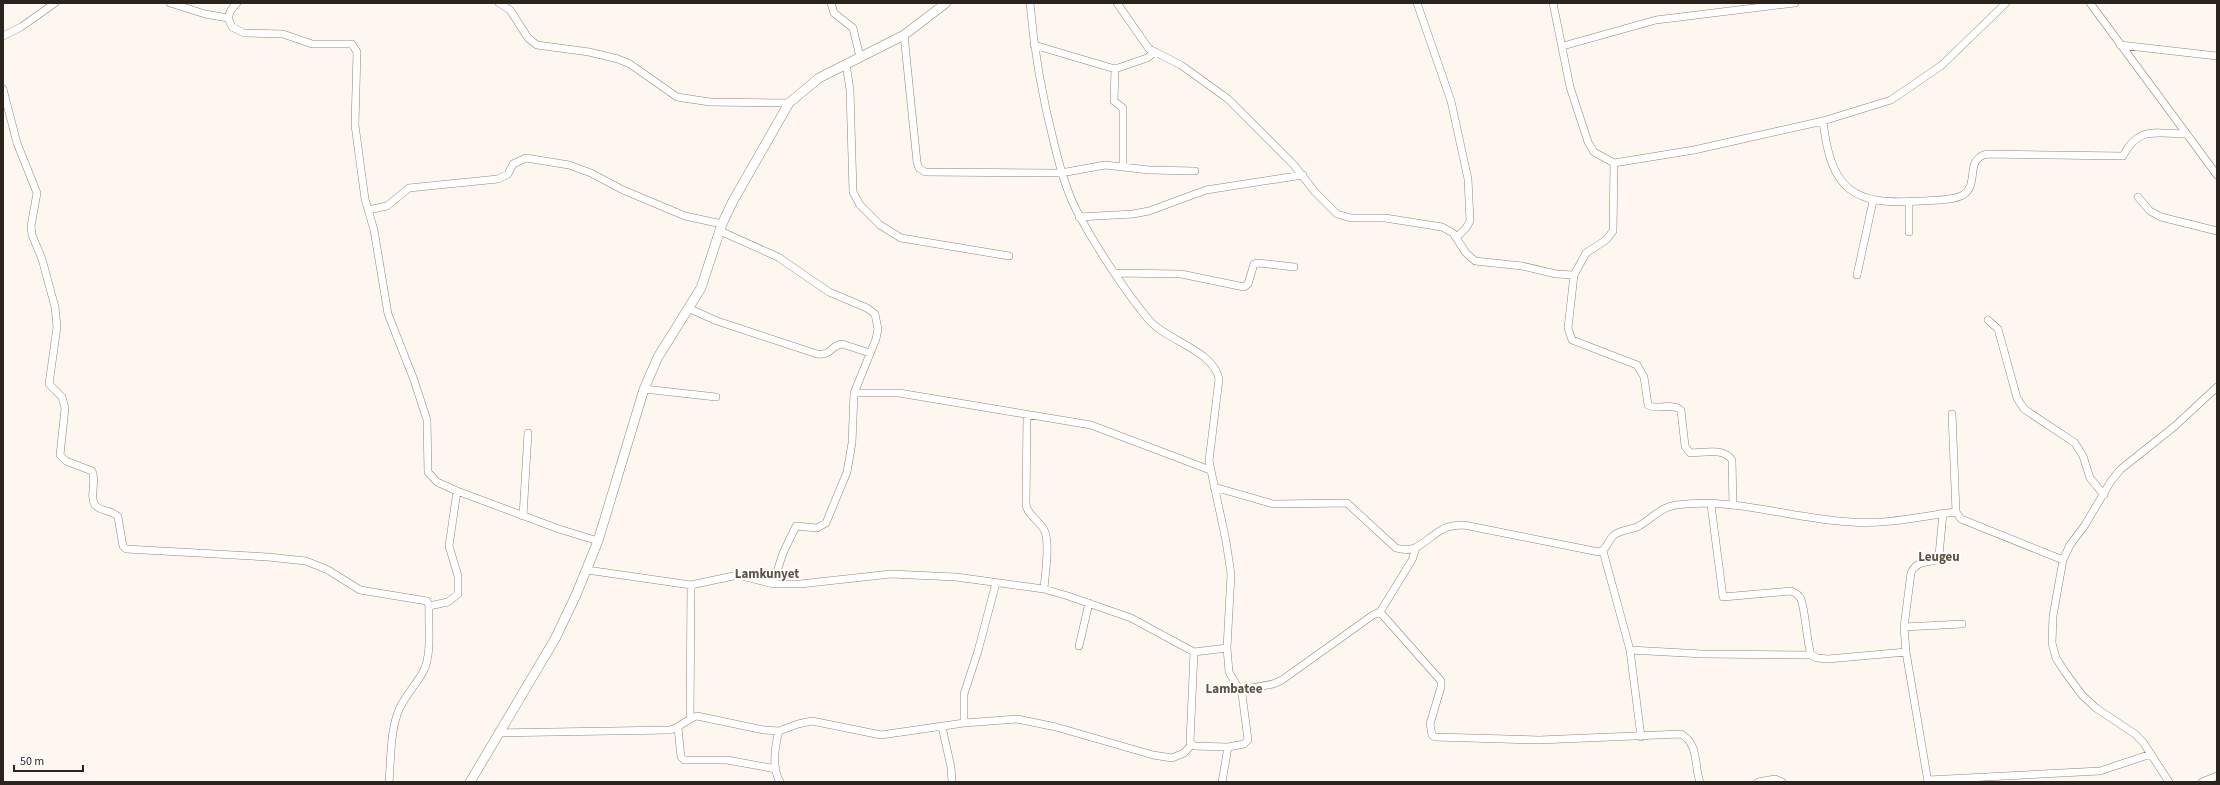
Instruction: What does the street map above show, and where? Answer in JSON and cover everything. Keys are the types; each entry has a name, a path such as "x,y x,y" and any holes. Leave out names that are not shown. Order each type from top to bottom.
{"street":[{"path":"3,36 21,27 55,3"},
{"path":"170,3 205,14 228,18"},
{"path":"237,3 231,10 228,18 232,26 244,33 277,34 308,43 336,43 355,46 358,55 354,103 355,132 365,199 374,230 388,314 414,380 427,420 428,472 437,482 458,491 523,516 598,541"},
{"path":"499,3 510,10 528,38 537,45 606,56 630,64 677,97 710,102 789,103"},
{"path":"831,3 834,13 853,28 860,57"},
{"path":"470,782 555,638 587,570 598,541 644,389 658,357 690,309 701,288 721,228 733,201 789,103 809,85 846,64 904,35 946,3"},
{"path":"1030,3 1034,45 1042,97 1062,173 1079,217 1151,322 1208,360 1218,373 1219,379 1208,452 1210,470 1226,541 1230,574 1227,648 1230,676 1241,690 1248,740 1244,744 1228,747 1194,746 1192,744 1189,735 1194,652"},
{"path":"1117,3 1141,40 1149,49 1181,65 1228,99 1303,175 1315,192 1337,214 1351,218 1385,218 1423,222 1448,229 1466,253 1475,261 1522,266 1556,274 1574,275"},
{"path":"1417,3 1451,101 1468,179 1470,221 1466,228 1456,238"},
{"path":"1553,3 1570,87 1590,148 1598,155 1614,163 1694,150 1823,121 1892,100 1942,66 2006,3"},
{"path":"1562,46 1656,20 1795,3"},
{"path":"2090,3 2217,175"},
{"path":"904,35 917,162 922,170 1062,173 1105,165 1149,170 1195,171"},
{"path":"1034,45 1115,68 1147,58 1155,52"},
{"path":"2120,45 2217,56"},
{"path":"846,64 850,90 853,192 860,205 880,225 901,238 1009,256"},
{"path":"1115,68 1114,101 1123,108 1125,123 1123,166"},
{"path":"3,89 17,143 37,193 31,226 32,235 42,259 55,307 57,327 49,384 62,398 65,408 60,455 66,461 92,471 94,476 93,501 98,508 118,517 124,548 268,556 306,561 328,570 360,590 424,599 429,606 427,658 424,670 400,707 396,716 393,727 389,782"},
{"path":"1823,121 1826,147 1835,173 1851,189 1864,198 1873,201 1909,202 1938,200 1964,194 1971,182 1974,161 1978,156 1986,154 2123,156 2133,140 2141,135 2186,134"},
{"path":"368,210 387,206 409,188 498,179 508,174 513,164 526,158 568,165 591,173 623,190 685,216 721,228 778,257 828,292 867,308 875,314 877,324 876,339 854,393 852,442 846,472 826,523 817,528 796,526 783,553 773,584"},
{"path":"1614,163 1613,231 1606,240 1586,253 1574,275 1568,328 1572,340 1637,365 1644,377 1648,405 1651,407 1673,406 1681,410 1685,446 1690,454 1722,452 1728,455 1732,460 1733,506"},
{"path":"1079,217 1144,212 1206,190 1303,175"},
{"path":"2138,197 2150,211 2161,217 2217,231"},
{"path":"1857,275 1873,201"},
{"path":"1908,232 1909,202"},
{"path":"1116,273 1181,274 1244,287 1248,284 1254,264 1258,263 1294,267"},
{"path":"690,309 717,321 817,354 827,354 838,345 842,344 870,353"},
{"path":"1988,320 1998,330 2001,336 2017,398 2024,409 2075,443 2083,456 2090,478 2104,495"},
{"path":"2169,782 2151,754 2135,734 2096,708 2082,695 2056,658 2052,643 2052,630 2063,560 2070,545 2104,495 2111,481 2121,469 2175,426 2217,387"},
{"path":"644,389 716,396"},
{"path":"854,393 899,393 1027,415 1083,422 1210,470"},
{"path":"1952,414 1956,512 1967,522 2063,560"},
{"path":"1027,415 1026,504 1028,512 1042,526 1047,538 1044,589"},
{"path":"523,516 528,433"},
{"path":"1214,487 1273,504 1347,503 1396,548 1403,550 1416,548 1442,530 1464,525 1595,552 1603,551 1617,533 1638,526 1666,508 1675,505 1749,506 1810,518 1852,522 1882,522 1956,512"},
{"path":"429,606 448,602 458,594 458,576 449,546 458,491"},
{"path":"1711,505 1723,597 1791,591 1796,593 1800,598 1806,638 1812,655"},
{"path":"1943,514 1939,556 1937,560 1918,563 1914,566 1911,573 1904,627 1906,652 1928,781 2100,771 2151,754"},
{"path":"1241,690 1273,684 1282,680 1373,615 1380,612 1412,560 1416,548"},
{"path":"1603,551 1630,650 1641,737"},
{"path":"587,570 691,585 738,575 773,584 800,584 891,574 956,577 1044,589 1089,603 1131,618 1194,652 1227,648"},
{"path":"964,723 964,694 978,651 996,583"},
{"path":"690,718 691,585"},
{"path":"1079,646 1089,603"},
{"path":"1380,612 1441,680 1441,687 1430,724 1432,735 1435,737 1539,740 1641,737 1681,734 1688,738 1693,744 1700,782"},
{"path":"1904,627 1962,624"},
{"path":"1630,650 1703,654 1812,655 1817,658 1828,659 1906,652"},
{"path":"500,733 648,731 678,728 690,718 705,717 764,730 779,731 812,721 881,735 964,723 1017,719 1056,727 1153,755 1172,758 1184,753 1192,744"},
{"path":"942,727 951,767 952,782"},
{"path":"678,728 681,757 684,760 727,760 776,769"},
{"path":"779,731 777,741 776,769 780,782"},
{"path":"1222,782 1228,747"},
{"path":"2202,782 2217,776"},
{"path":"1758,782 1775,779 1782,782"}],"district":[{"name":"Leugeu","path":"1939,557"},
{"name":"Lamkunyet","path":"767,574"},
{"name":"Lambatee","path":"1234,689"}]}
